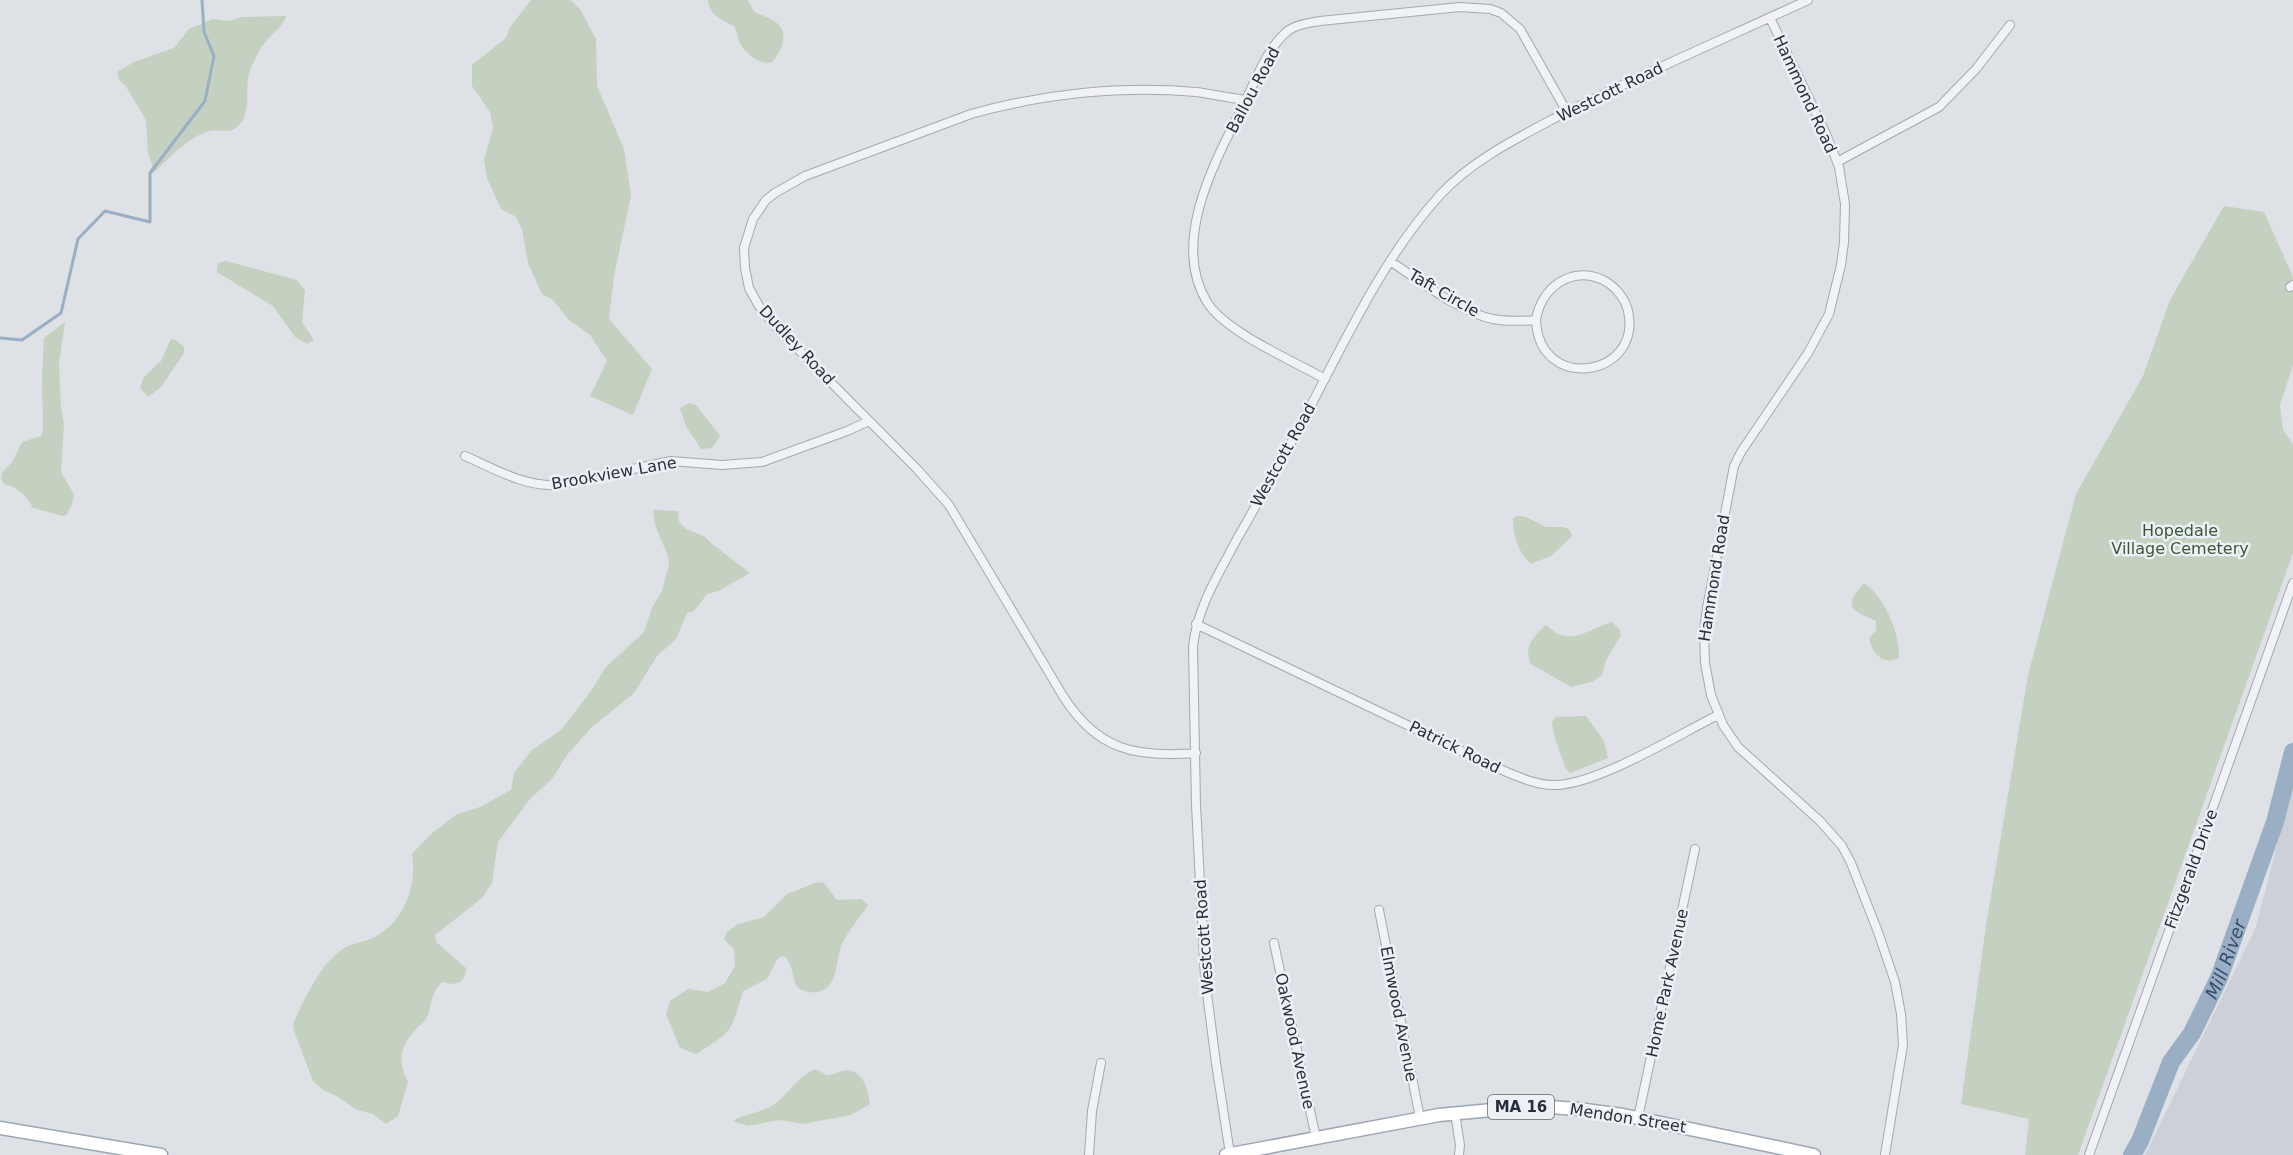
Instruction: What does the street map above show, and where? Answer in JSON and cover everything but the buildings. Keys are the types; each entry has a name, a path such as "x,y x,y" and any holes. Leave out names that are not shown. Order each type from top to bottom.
{"main road":[{"name":"Mendon Street","path":"1228,1155 1420,1118 1534,1106 1578,1109 1638,1118 1814,1155"},
{"path":"0,1128 160,1155"}],"street":[{"name":"Westcott Road","path":"1228,1155 1205,978 1201,923 1193,647 1196,624 1219,573 1390,261 1416,223 1442,193 1465,173 1530,131 1808,0"},
{"name":"Ballou Road","path":"1325,379 1250,338 1222,318 1208,303 1198,281 1194,237 1200,198 1265,62 1283,36 1291,28 1320,21 1460,7 1490,9 1513,21 1524,36 1567,112"},
{"name":"Hammond Road","path":"1770,18 1826,134 1837,162 1845,204 1844,242 1829,314 1808,353 1741,452 1734,466 1704,630 1705,663 1711,695 1719,715 1738,747 1820,821 1842,846 1878,932 1895,982 1901,1014 1903,1045 1885,1155"},
{"path":"1837,162 1939,107 1976,69 2010,25"},
{"name":"Dudley Road","path":"1196,753 1164,754 1129,750 1100,738 1080,721 949,505 764,314 749,288 745,268 746,237 759,209 775,193 805,176 961,118 995,108 1058,97 1128,90 1195,92 1246,100"},
{"name":"Taft Circle","path":"1390,261 1473,312 1493,319 1536,320"},
{"path":"1576,276 1587,276 1607,282 1616,289 1627,307 1629,329 1627,339 1617,355 1601,366 1583,369 1564,365 1549,355 1539,339 1536,320 1542,299 1556,284 1576,276"},
{"name":"Brookview Lane","path":"465,456 530,483 558,485 671,461 722,465 762,462 869,421"},
{"name":"Fitzgerald Drive","path":"2089,1155 2293,583"},
{"name":"Patrick Road","path":"1196,624 1495,767 1544,784 1572,783 1588,778 1719,715"},
{"name":"Home Park Avenue","path":"1638,1118 1695,849"},
{"name":"Elmwood Avenue","path":"1379,910 1420,1118"},
{"name":"Oakwood Avenue","path":"1274,943 1316,1138"},
{"path":"1089,1155 1092,1111 1101,1064"},
{"path":"1455,1113 1460,1145 1459,1155"}],"shaded area":[{"path":"2293,782 2293,1155 2145,1155 2256,927"}],"green space":[{"path":"531,0 570,0 580,9 596,39 597,86 624,149 631,195 614,276 609,319 652,369 633,415 590,396 607,361 590,335 569,320 553,300 542,294 528,263 522,229 515,216 501,209 487,178 484,160 493,128 490,112 472,86 472,65 506,38 510,27"},
{"path":"708,0 748,0 754,11 778,24 783,34 782,46 771,63 756,60 748,53 741,45 734,26 711,10"},
{"path":"286,16 280,27 263,45 252,65 248,80 247,108 237,127 231,130 210,131 194,138 151,175 152,164 148,153 146,120 125,85 120,81 117,72 134,62 174,48 189,29 213,19 229,21 241,17"},
{"name":"Hopedale Village Cemetery","path":"2224,206 2264,212 2293,277 2293,365 2280,405 2283,430 2293,444 2293,553 2078,1155 2025,1155 2029,1119 1961,1104 1986,926 2028,675 2076,494 2143,376 2170,300"},
{"path":"226,261 297,280 305,291 302,322 314,340 307,344 295,337 273,306 217,272 218,263"},
{"path":"65,322 59,363 64,424 61,472 74,495 67,515 63,516 33,508 22,493 4,484 1,478 22,442 41,436 43,431 44,338"},
{"path":"171,339 184,347 184,353 161,387 148,397 140,388 143,378 161,361"},
{"path":"689,403 696,405 720,436 712,448 701,449 686,426 680,408"},
{"path":"653,510 678,511 679,522 686,529 704,536 750,573 718,591 707,594 694,611 687,613 676,639 657,656 634,693 591,728 567,755 552,779 530,799 498,842 492,883 482,898 435,935 436,942 466,968 466,973 459,983 442,982 435,993 425,1020 406,1043 402,1061 408,1082 398,1116 386,1124 373,1114 357,1110 323,1090 313,1081 293,1023 313,984 333,957 353,944 375,937 394,922 407,901 410,890 413,878 412,854 431,834 457,814 480,807 511,790 514,773 532,750 561,730 606,667 644,632 652,608 662,591 669,564 655,525"},
{"path":"1526,517 1546,527 1564,527 1570,530 1572,536 1551,556 1531,564 1523,555 1515,537 1513,518"},
{"path":"1864,583 1872,589 1890,617 1897,638 1899,658 1888,660 1879,657 1869,639 1876,630 1876,621 1860,614 1852,607 1853,598"},
{"path":"1612,622 1620,630 1621,635 1606,660 1602,675 1592,682 1571,687 1531,664 1529,647 1533,638 1546,625 1563,636 1571,636"},
{"path":"1586,716 1604,741 1608,758 1570,773 1566,769 1552,722 1556,717"},
{"path":"818,882 824,883 837,900 862,899 868,905 844,940 830,984 818,992 802,990 795,983 792,969 784,956 778,958 767,979 743,991 733,1023 724,1035 696,1054 680,1048 666,1014 670,1001 688,989 708,992 725,983 735,966 734,949 724,939 727,932 738,924 764,917 787,894"},
{"path":"814,1069 828,1075 847,1070 853,1071 864,1082 870,1104 851,1115 803,1124 779,1120 748,1126 733,1121 771,1107"}],"waterway":[{"path":"0,338 22,340 61,313 78,239 105,211 150,222 150,173 205,101 214,56 204,32 202,0"},
{"name":"Mill River","path":"2132,1155 2140,1141 2171,1062 2192,1033 2219,978 2275,822 2293,752"}]}
